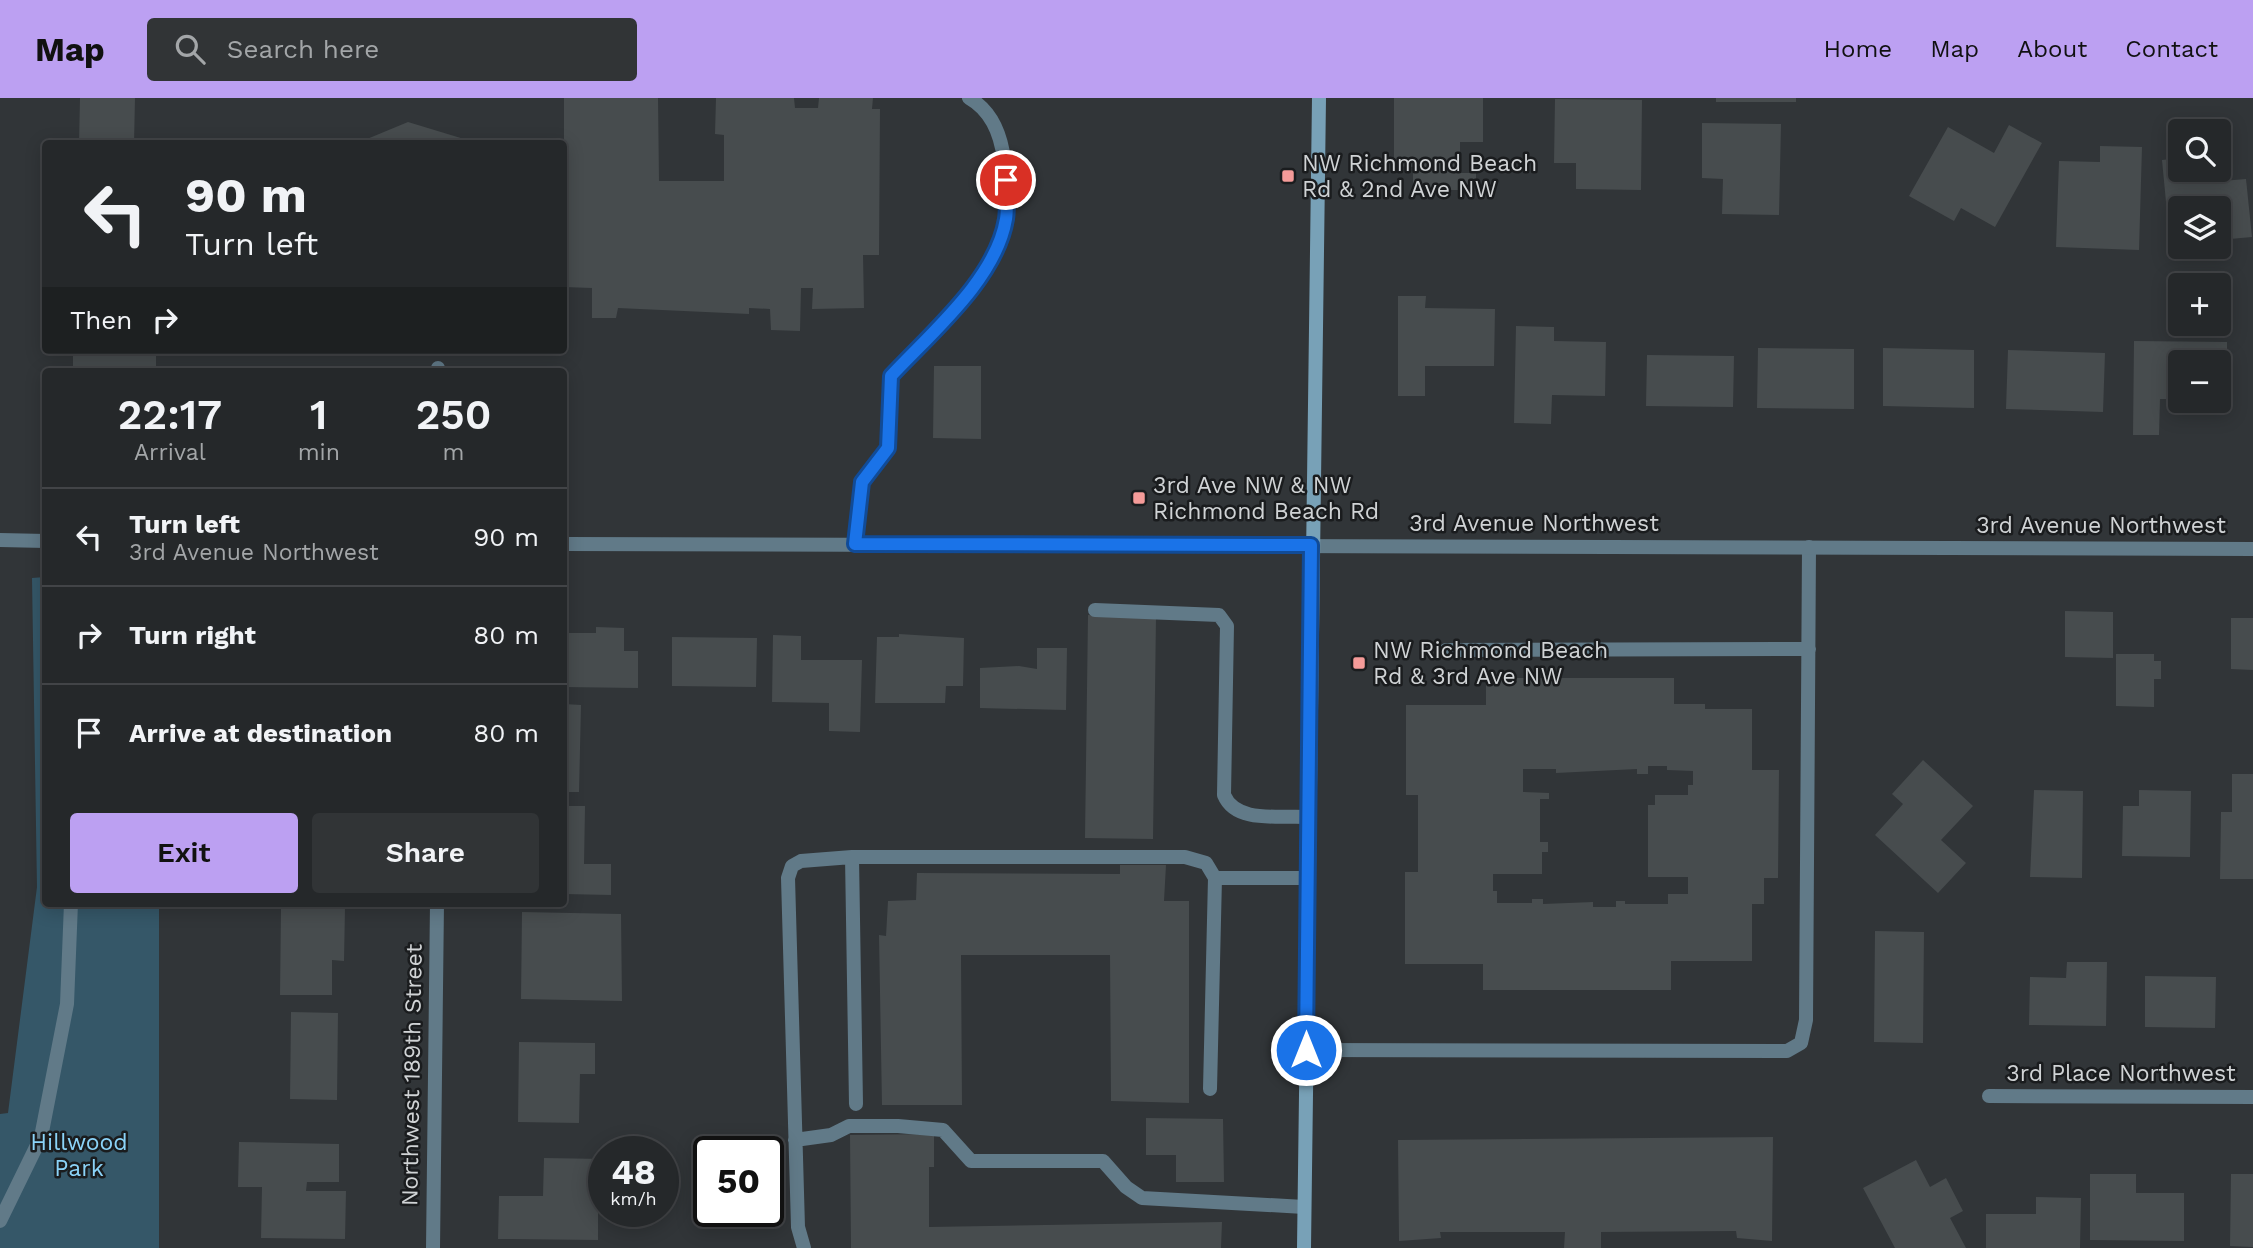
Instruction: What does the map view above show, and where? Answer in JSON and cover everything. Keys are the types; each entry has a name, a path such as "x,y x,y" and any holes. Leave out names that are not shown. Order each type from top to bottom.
{"main road":[{"path":"1304,1248 1311,545 1319,98"}],"street":[{"path":"855,544 862,482 888,448 891,376 964,299 993,256 1006,219 1003,148 994,122 981,105 969,98"},
{"path":"0,540 42,541"},
{"name":"3rd Avenue Northwest","path":"567,544 2253,549"},
{"path":"1306,1050 1787,1051 1801,1042 1806,1020 1809,547"},
{"path":"1095,610 1219,615 1227,626 1224,795 1228,806 1240,813 1308,817"},
{"path":"1446,650 1809,649"},
{"path":"852,857 856,1104"},
{"path":"804,1248 798,1227 788,878 792,866 802,861 852,857 1185,857 1206,863 1215,878 1210,1089"},
{"path":"1215,878 1307,878"},
{"path":"0,1221 41,1137 67,1004 71,907"},
{"name":"Northwest 189th Street","path":"433,1248 437,907"},
{"name":"3rd Place Northwest","path":"1989,1096 2253,1097"},
{"path":"795,1140 831,1135 849,1126 943,1130 971,1161 1103,1161 1126,1187 1142,1198 1304,1207"}],"green space":[{"name":"Hillwood Park","path":"42,577 42,907 159,907 159,1248 0,1248 0,1114 8,1113 37,887 32,578"}],"building":[{"path":"80,98 135,98 134,140 79,140"},
{"path":"564,98 658,98 659,181 724,181 724,135 715,134 716,98 794,98 795,108 818,108 819,98 873,98 872,109 880,109 879,255 863,255 864,308 812,309 813,288 801,288 800,331 771,330 770,309 749,308 749,314 618,308 616,318 592,318 592,288 567,287 567,140 564,140"},
{"path":"1394,98 1483,98 1483,142 1460,142 1460,173 1476,173 1476,190 1413,190 1413,167 1394,166"},
{"path":"1716,98 1796,98 1796,102 1716,102"},
{"path":"1555,99 1642,100 1641,190 1576,189 1576,163 1554,163"},
{"path":"408,122 464,139 464,140 365,140"},
{"path":"1702,123 1781,124 1779,215 1722,214 1723,179 1702,178"},
{"path":"2009,125 2042,143 1995,227 1961,208 1954,221 1909,196 1948,127 1994,153"},
{"path":"2100,146 2142,147 2139,250 2056,247 2059,161 2100,162"},
{"path":"2168,159 2168,182 2191,184 2246,179 2252,237 2231,239 2231,196 2168,196 2168,223 2162,160"},
{"path":"1398,296 1426,296 1425,308 1495,309 1494,366 1425,366 1425,396 1398,396"},
{"path":"1516,326 1554,327 1554,341 1606,342 1605,396 1552,395 1551,424 1514,423"},
{"path":"2134,341 2227,342 2227,350 2168,350 2168,399 2160,399 2159,435 2133,435"},
{"path":"1758,348 1854,349 1854,409 1757,408"},
{"path":"1883,348 1974,350 1974,408 1883,406"},
{"path":"2008,350 2105,353 2103,412 2006,409"},
{"path":"73,354 156,354 156,368 73,368"},
{"path":"1647,355 1734,356 1733,407 1646,406"},
{"path":"934,366 981,366 981,439 933,438"},
{"path":"2065,611 2113,612 2113,658 2065,657"},
{"path":"1088,615 1156,617 1153,839 1085,838"},
{"path":"2231,618 2253,618 2253,670 2231,669"},
{"path":"596,627 624,628 624,651 638,651 638,688 567,687 567,633 596,633"},
{"path":"899,634 964,638 963,686 946,686 945,703 875,703 877,637 899,637"},
{"path":"773,635 801,636 801,660 862,660 860,732 829,731 829,703 772,702"},
{"path":"672,637 757,638 756,687 672,686"},
{"path":"1037,648 1067,648 1066,710 980,708 980,668 1019,666 1037,669"},
{"path":"2116,654 2154,654 2154,661 2161,661 2161,679 2154,679 2154,707 2116,706"},
{"path":"1486,678 1674,678 1674,704 1705,704 1705,709 1752,709 1752,770 1779,770 1778,878 1764,878 1764,904 1752,904 1752,961 1671,961 1671,990 1483,990 1483,964 1405,964 1405,872 1418,872 1418,795 1406,795 1406,705 1486,705","holes":["1648,766 1667,766 1667,770 1693,771 1693,785 1688,785 1688,795 1655,795 1655,805 1648,805 1648,877 1688,877 1688,894 1668,894 1668,904 1625,904 1625,901 1616,901 1616,907 1593,907 1593,902 1543,904 1543,899 1532,899 1532,903 1497,903 1497,891 1493,891 1493,874 1542,874 1542,852 1548,852 1548,842 1540,842 1540,799 1549,799 1549,793 1523,792 1523,769 1556,769 1556,773 1637,769 1637,774 1648,774"]},
{"path":"567,704 581,705 579,792 567,792"},
{"path":"1923,760 1973,806 1941,840 1966,863 1938,893 1875,835 1903,804 1892,794"},
{"path":"2232,774 2253,774 2253,879 2220,879 2221,812 2232,812"},
{"path":"2034,790 2083,791 2082,878 2030,877"},
{"path":"2139,790 2191,791 2190,857 2122,856 2123,806 2139,806"},
{"path":"567,806 585,806 584,864 611,864 611,895 567,894"},
{"path":"1120,865 1166,865 1164,901 1189,901 1189,1103 1111,1101 1110,955 961,955 962,1105 882,1105 879,935 886,936 888,901 916,900 917,873 1120,874"},
{"path":"281,907 345,908 344,961 332,960 332,995 280,995"},
{"path":"522,912 621,914 622,1001 521,999"},
{"path":"1875,931 1924,932 1923,1043 1874,1042"},
{"path":"2067,962 2107,962 2106,1026 2029,1025 2030,977 2066,978"},
{"path":"2145,976 2216,977 2215,1028 2145,1027"},
{"path":"291,1012 338,1013 337,1100 290,1099"},
{"path":"519,1042 595,1043 595,1074 580,1074 579,1123 518,1122"},
{"path":"1146,1118 1223,1119 1224,1182 1176,1182 1176,1155 1146,1155"},
{"path":"934,1134 934,1167 929,1167 929,1227 1222,1222 1221,1248 851,1248 850,1135"},
{"path":"1773,1137 1772,1241 1737,1238 1736,1231 1601,1232 1601,1248 1564,1248 1565,1232 1440,1232 1441,1238 1399,1241 1398,1140"},
{"path":"239,1142 339,1144 339,1182 307,1182 306,1191 346,1191 345,1239 261,1238 262,1187 238,1187"},
{"path":"544,1158 588,1159 588,1227 598,1227 598,1240 498,1239 499,1196 543,1196"},
{"path":"1916,1160 1930,1187 1946,1178 1963,1211 1950,1218 1966,1248 1895,1248 1863,1188"},
{"path":"2090,1174 2136,1174 2136,1193 2184,1193 2184,1241 2090,1240"},
{"path":"2231,1174 2253,1174 2253,1247 2230,1246"},
{"path":"2036,1197 2081,1198 2080,1248 1986,1248 1986,1214 2036,1214"}],"place":[{"name":"NW Richmond Beach Rd & 2nd Ave NW","path":"1288,176"},
{"name":"3rd Ave NW & NW Richmond Beach Rd","path":"1139,498"},
{"name":"NW Richmond Beach Rd & 3rd Ave NW","path":"1359,663"}],"route":[{"path":"1006,180 1006,219 993,256 964,299 891,376 888,448 862,482 855,544 1311,545 1306,1050"}]}
